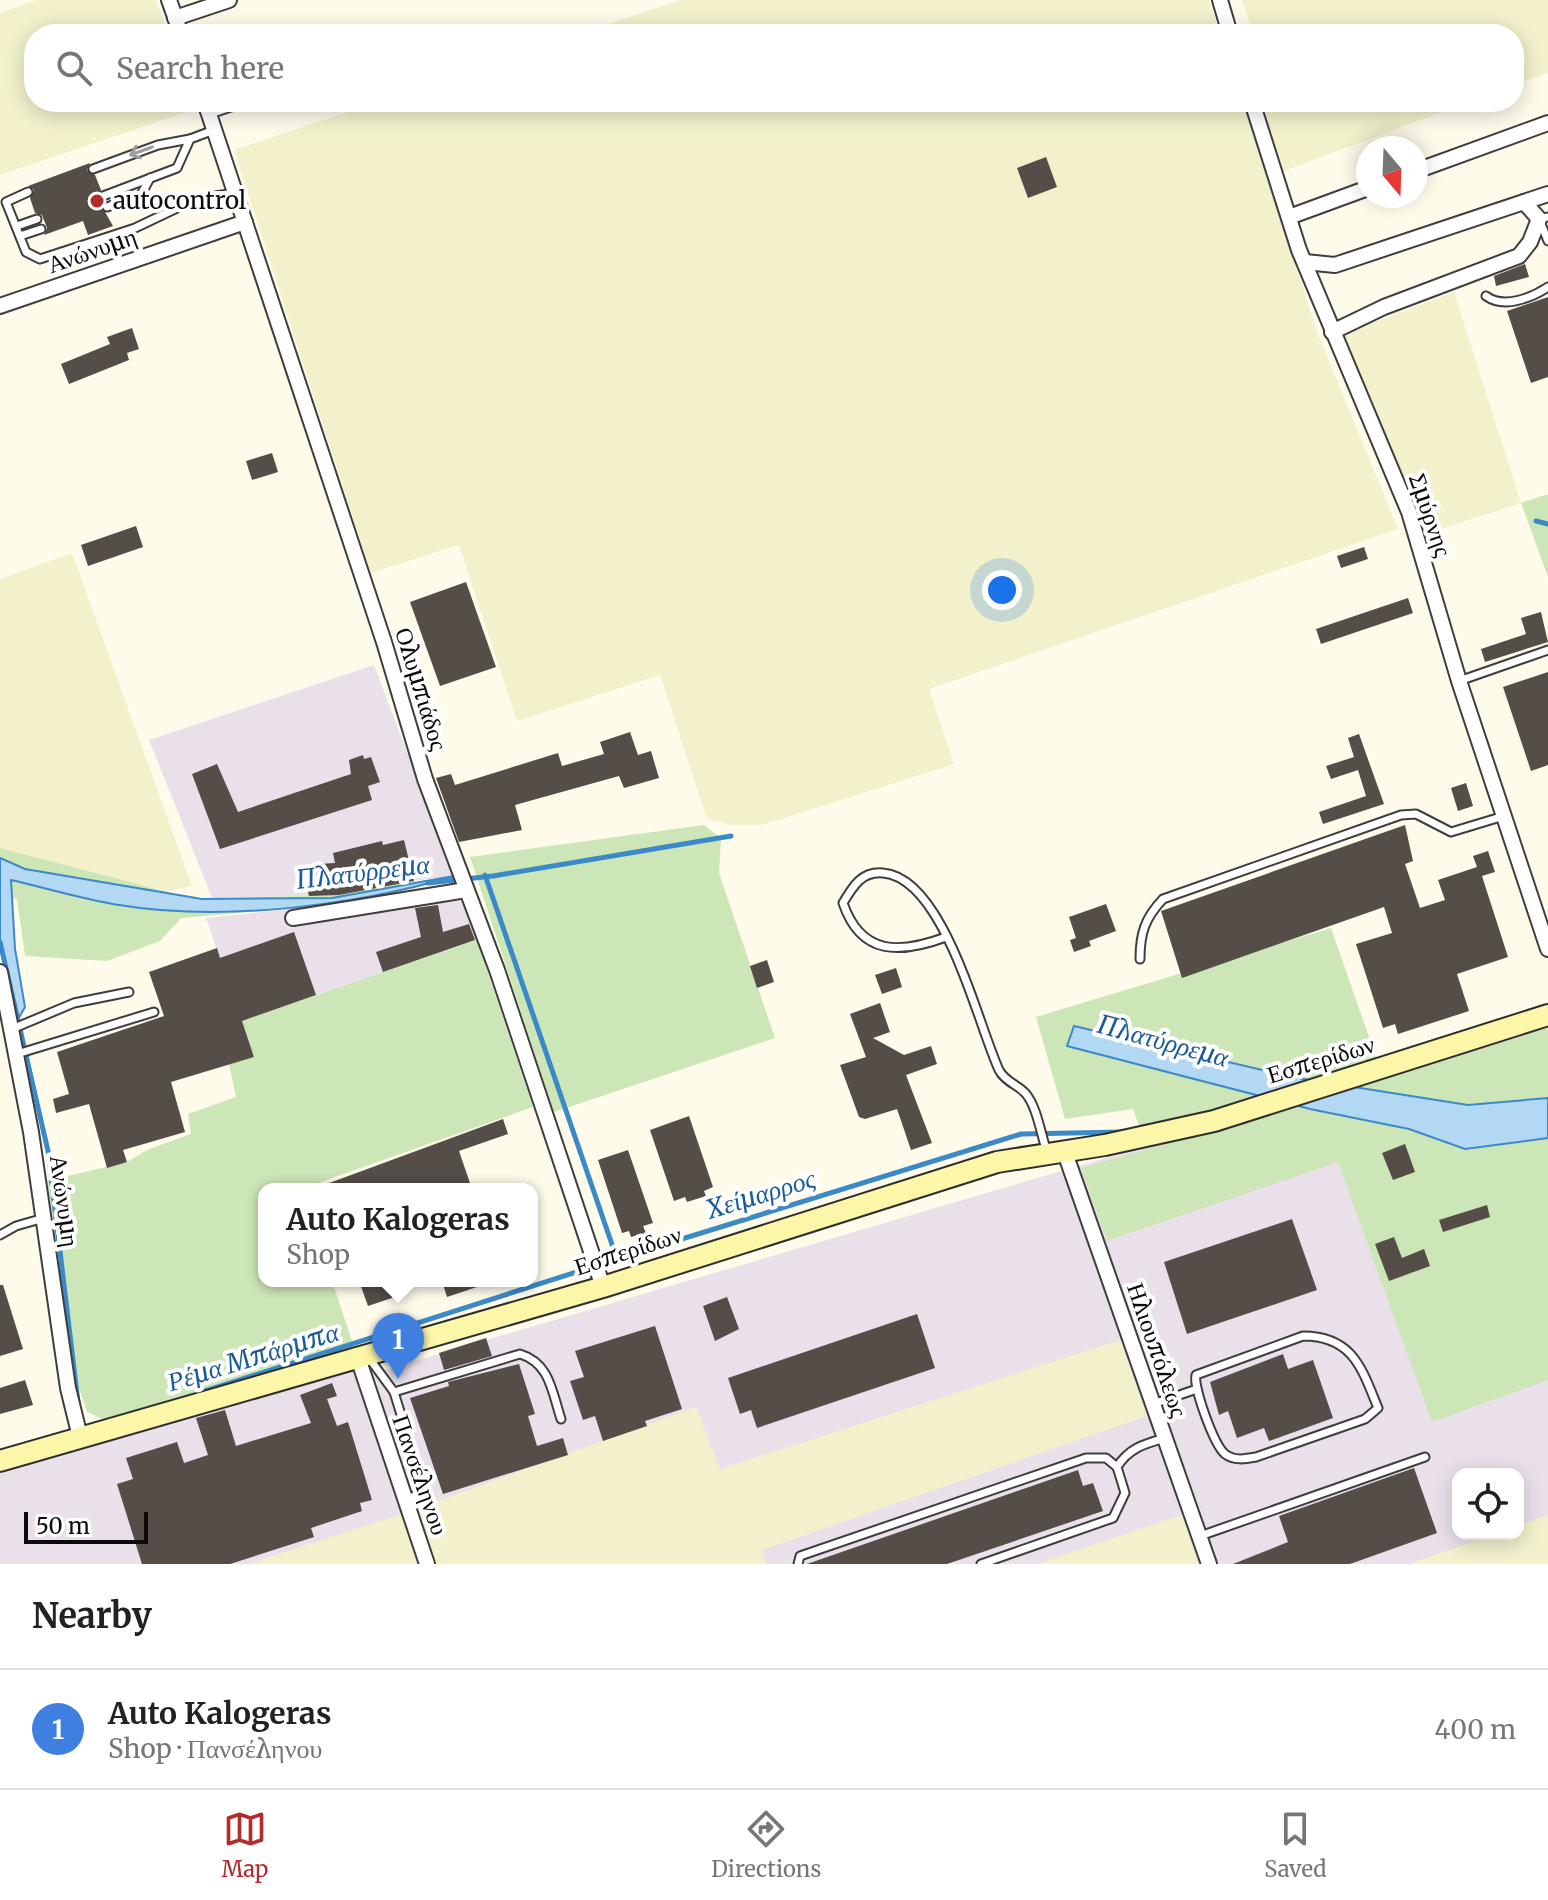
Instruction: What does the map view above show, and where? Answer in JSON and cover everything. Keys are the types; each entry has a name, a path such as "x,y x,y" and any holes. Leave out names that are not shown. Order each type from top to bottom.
{"street":[{"path":"169,0 177,24"},
{"path":"175,18 229,0"},
{"path":"1220,0 1227,24"},
{"name":"Ολυμπιάδος","path":"209,112 384,642 425,779 603,1287"},
{"name":"Σμύρνης","path":"1255,112 1305,262 1409,512 1459,681 1548,949"},
{"path":"1428,167 1548,123"},
{"path":"1289,217 1356,192"},
{"path":"1305,262 1335,265 1548,194"},
{"path":"1332,332 1384,307 1519,256 1544,218 1524,202"},
{"name":"Ανώνυμη","path":"0,306 245,222"},
{"path":"293,918 466,890"},
{"name":"Ανώνυμη","path":"1,980 17,1054 44,1218 68,1388 80,1437"},
{"name":"Εσπερίδων","path":"0,1461 361,1354 603,1287 973,1170 1214,1121 1548,1015"},
{"name":"Ηλιουπόλεως","path":"1055,1151 1153,1404 1209,1564"},
{"name":"Πανσέληνου","path":"361,1354 427,1564"}],"lane":[{"path":"93,169 158,145 190,139 214,130"},
{"path":"103,196 179,165 190,139"},
{"path":"107,207 141,195 150,178"},
{"path":"28,192 6,202 30,255 46,258 135,228 196,199 235,193"},
{"path":"1544,218 1548,241"},
{"path":"17,226 37,219"},
{"path":"20,236 41,229"},
{"path":"1486,296 1496,303 1507,303 1548,287"},
{"path":"1459,681 1548,650"},
{"path":"1140,959 1140,934 1149,914 1163,899 1401,815 1416,814 1451,832 1504,816"},
{"path":"946,937 919,947 895,949 873,944 859,935 843,903 854,884 871,872 895,874 921,893 946,937 1001,1075 1028,1095 1055,1151"},
{"path":"12,1029 74,1003 129,992"},
{"path":"17,1054 154,1012"},
{"path":"0,1235 16,1226 44,1218"},
{"path":"1303,1336 1319,1336 1358,1358 1378,1408 1365,1419 1256,1457 1239,1460 1227,1456 1217,1445 1197,1389 1194,1381 1202,1372 1303,1336"},
{"path":"361,1354 394,1392 422,1483 415,1497 406,1501"},
{"path":"394,1392 520,1354 534,1358 545,1370 561,1419"},
{"path":"1153,1404 1197,1389"},
{"path":"1117,1467 1126,1454 1137,1446 1165,1438"},
{"path":"1200,1536 1425,1457"},
{"path":"798,1564 800,1556 1086,1458 1106,1458 1117,1467 1125,1493 1113,1518 981,1564"}],"shaded area":[{"path":"374,665 454,876 392,883 339,895 212,898 149,740"},
{"path":"448,899 463,902 477,940 242,1021 206,918 290,909 296,925"},
{"path":"1548,1028 1548,1564 0,1564 0,1474 360,1366 364,1376 1136,1149 1235,1124"}],"green space":[{"path":"37,0 156,0 165,24 24,24 24,112 186,112 0,175 0,13"},
{"path":"680,0 1209,0 1217,24 609,24"},
{"path":"1242,0 1548,0 1548,73 1524,81 1524,24 1250,24"},
{"path":"347,112 1245,112 1319,337 1398,529 929,689 954,764 762,825 732,825 707,819 660,675 517,721 459,545 371,573 234,150"},
{"path":"1266,112 1442,112 1378,136 1356,136 1356,144 1281,172"},
{"path":"1454,292 1521,503 1417,537 1340,335"},
{"path":"1548,494 1548,577 1521,503"},
{"path":"72,553 192,886 168,891 0,852 0,579"},
{"path":"704,825 721,838 719,873 775,1038 554,1112 470,857"},
{"path":"0,848 195,899 339,895 392,883 455,878 356,903 181,918 160,941 107,961 25,956 17,899 0,893"},
{"path":"1331,928 1377,1060 1331,1078 1359,1086 1548,1028 1548,1380 1432,1422 1338,1162 1107,1241 1081,1168 1284,1110 1250,1102 1141,1131 1133,1109 1065,1119 1036,1017"},
{"path":"477,940 533,1107 318,1183 258,1183 258,1287 334,1287 354,1347 107,1421 87,1412 79,1388 47,1181 127,1162 149,1149 191,1134 188,1114 236,1097 229,1064 254,1057 242,1021"},
{"path":"1120,1340 1147,1416 762,1550 766,1564 249,1564 408,1512 696,1407 720,1469"},
{"path":"1182,1515 1199,1564 1037,1564"},
{"path":"1548,1515 1548,1564 1409,1564 1477,1540 1524,1540 1524,1524"}],"water":[{"path":"0,858 25,869 202,899 332,898 454,876 331,903 201,912 119,905 11,880 15,949 25,1007 18,1019 0,942"},
{"path":"1074,1026 1297,1078 1468,1105 1548,1098 1548,1138 1465,1149 1409,1129 1310,1109 1067,1046"}],"building":[{"path":"1046,157 1057,187 1028,198 1017,168"},
{"path":"90,163 87,170 95,175 101,190 97,198 113,226 88,235 83,221 44,235 47,228 42,215 35,213 30,198 34,190 28,186"},
{"path":"1525,264 1529,277 1496,286 1494,276"},
{"path":"1548,297 1548,377 1531,383 1507,311"},
{"path":"132,328 139,349 127,353 129,360 69,384 61,364 110,344 107,337"},
{"path":"272,453 278,472 252,480 246,461"},
{"path":"136,526 143,547 88,566 81,545"},
{"path":"1364,547 1368,559 1341,568 1337,556"},
{"path":"466,582 496,667 440,686 410,602"},
{"path":"1408,598 1413,613 1321,644 1316,629"},
{"path":"1541,612 1548,642 1485,662 1481,649 1526,634 1521,618"},
{"path":"1548,672 1548,765 1531,771 1503,687"},
{"path":"630,732 638,755 651,751 659,778 624,788 619,776 515,805 522,830 459,842 436,778 451,774 455,785 558,753 562,766 604,754 600,742"},
{"path":"1359,734 1384,804 1323,824 1319,812 1366,796 1358,770 1331,779 1326,766 1354,757 1348,738"},
{"path":"363,755 364,759 371,757 380,782 368,786 372,800 220,849 192,774 217,764 238,812 351,774 349,760"},
{"path":"1466,783 1473,806 1458,811 1451,788"},
{"path":"1405,825 1413,861 1405,864 1420,908 1445,900 1438,880 1477,867 1473,856 1488,851 1495,872 1482,876 1508,957 1457,974 1469,1011 1398,1034 1395,1024 1383,1028 1356,944 1392,933 1384,907 1182,978 1161,911"},
{"path":"404,840 414,881 339,895 309,896 303,873 318,870 318,864 335,863 333,853 382,841 383,845"},
{"path":"1106,904 1116,931 1089,941 1091,946 1074,952 1070,940 1076,938 1069,917"},
{"path":"438,905 443,932 469,924 475,940 383,972 376,952 421,937 415,908"},
{"path":"294,932 316,995 242,1021 254,1057 171,1082 185,1132 123,1150 127,1162 107,1168 89,1104 56,1113 53,1099 69,1094 57,1052 164,1016 149,972 217,948 220,958"},
{"path":"767,960 774,982 757,988 750,966"},
{"path":"896,968 902,987 882,994 875,975"},
{"path":"880,1003 890,1032 873,1038 904,1055 931,1046 937,1064 906,1075 932,1143 911,1150 897,1109 865,1119 859,1117 840,1065 866,1057 850,1014"},
{"path":"689,1116 713,1187 704,1191 706,1196 687,1202 685,1197 674,1201 650,1130"},
{"path":"503,1119 508,1134 459,1151 470,1183 329,1183"},
{"path":"1405,1144 1415,1172 1393,1180 1382,1153"},
{"path":"628,1150 653,1223 643,1226 646,1233 631,1237 629,1231 622,1233 598,1160"},
{"path":"1487,1205 1490,1217 1443,1232 1439,1220"},
{"path":"1292,1219 1317,1290 1187,1334 1164,1262"},
{"path":"1394,1237 1402,1258 1424,1249 1430,1266 1389,1281 1375,1244"},
{"path":"0,1285 3,1285 23,1349 0,1356"},
{"path":"361,1287 402,1287 404,1294 368,1306"},
{"path":"444,1287 477,1287 447,1297"},
{"path":"727,1297 739,1329 715,1341 703,1306"},
{"path":"917,1314 935,1368 757,1428 751,1410 740,1414 728,1378"},
{"path":"655,1326 682,1409 645,1421 647,1426 603,1441 595,1416 583,1420 570,1381 584,1377 575,1351"},
{"path":"486,1338 492,1356 444,1370 439,1353"},
{"path":"1283,1354 1288,1369 1313,1360 1333,1418 1269,1441 1264,1428 1237,1438 1228,1411 1219,1415 1210,1382"},
{"path":"519,1364 535,1414 528,1416 537,1446 563,1438 568,1455 443,1494 410,1398 449,1386 448,1382"},
{"path":"25,1380 33,1405 0,1414 0,1388"},
{"path":"332,1383 337,1396 327,1399 337,1426 348,1422 372,1500 360,1503 362,1511 311,1528 314,1537 230,1564 142,1564 117,1484 133,1479 126,1458 177,1442 184,1463 208,1455 196,1418 225,1410 236,1446 311,1423 300,1395"},
{"path":"1414,1468 1437,1533 1350,1564 1233,1564 1288,1542 1279,1516"},
{"path":"1078,1470 1083,1486 1093,1483 1103,1511 947,1564 807,1564"}],"waterway":[{"path":"1536,521 1548,524"},
{"name":"Πλατύρρεμα","path":"428,883 493,876 731,836"},
{"name":"Χείμαρρος","path":"485,875 617,1259 1021,1134 1122,1132"},
{"name":"Ρέμα Μπάρμπα","path":"0,942 48,1151 78,1402"},
{"path":"538,1284 617,1259"},
{"path":"199,1393 530,1287"}],"place":[{"name":"autocontrol","path":"97,201"},
{"name":"Auto Kalogeras","path":"398,1379"}]}
